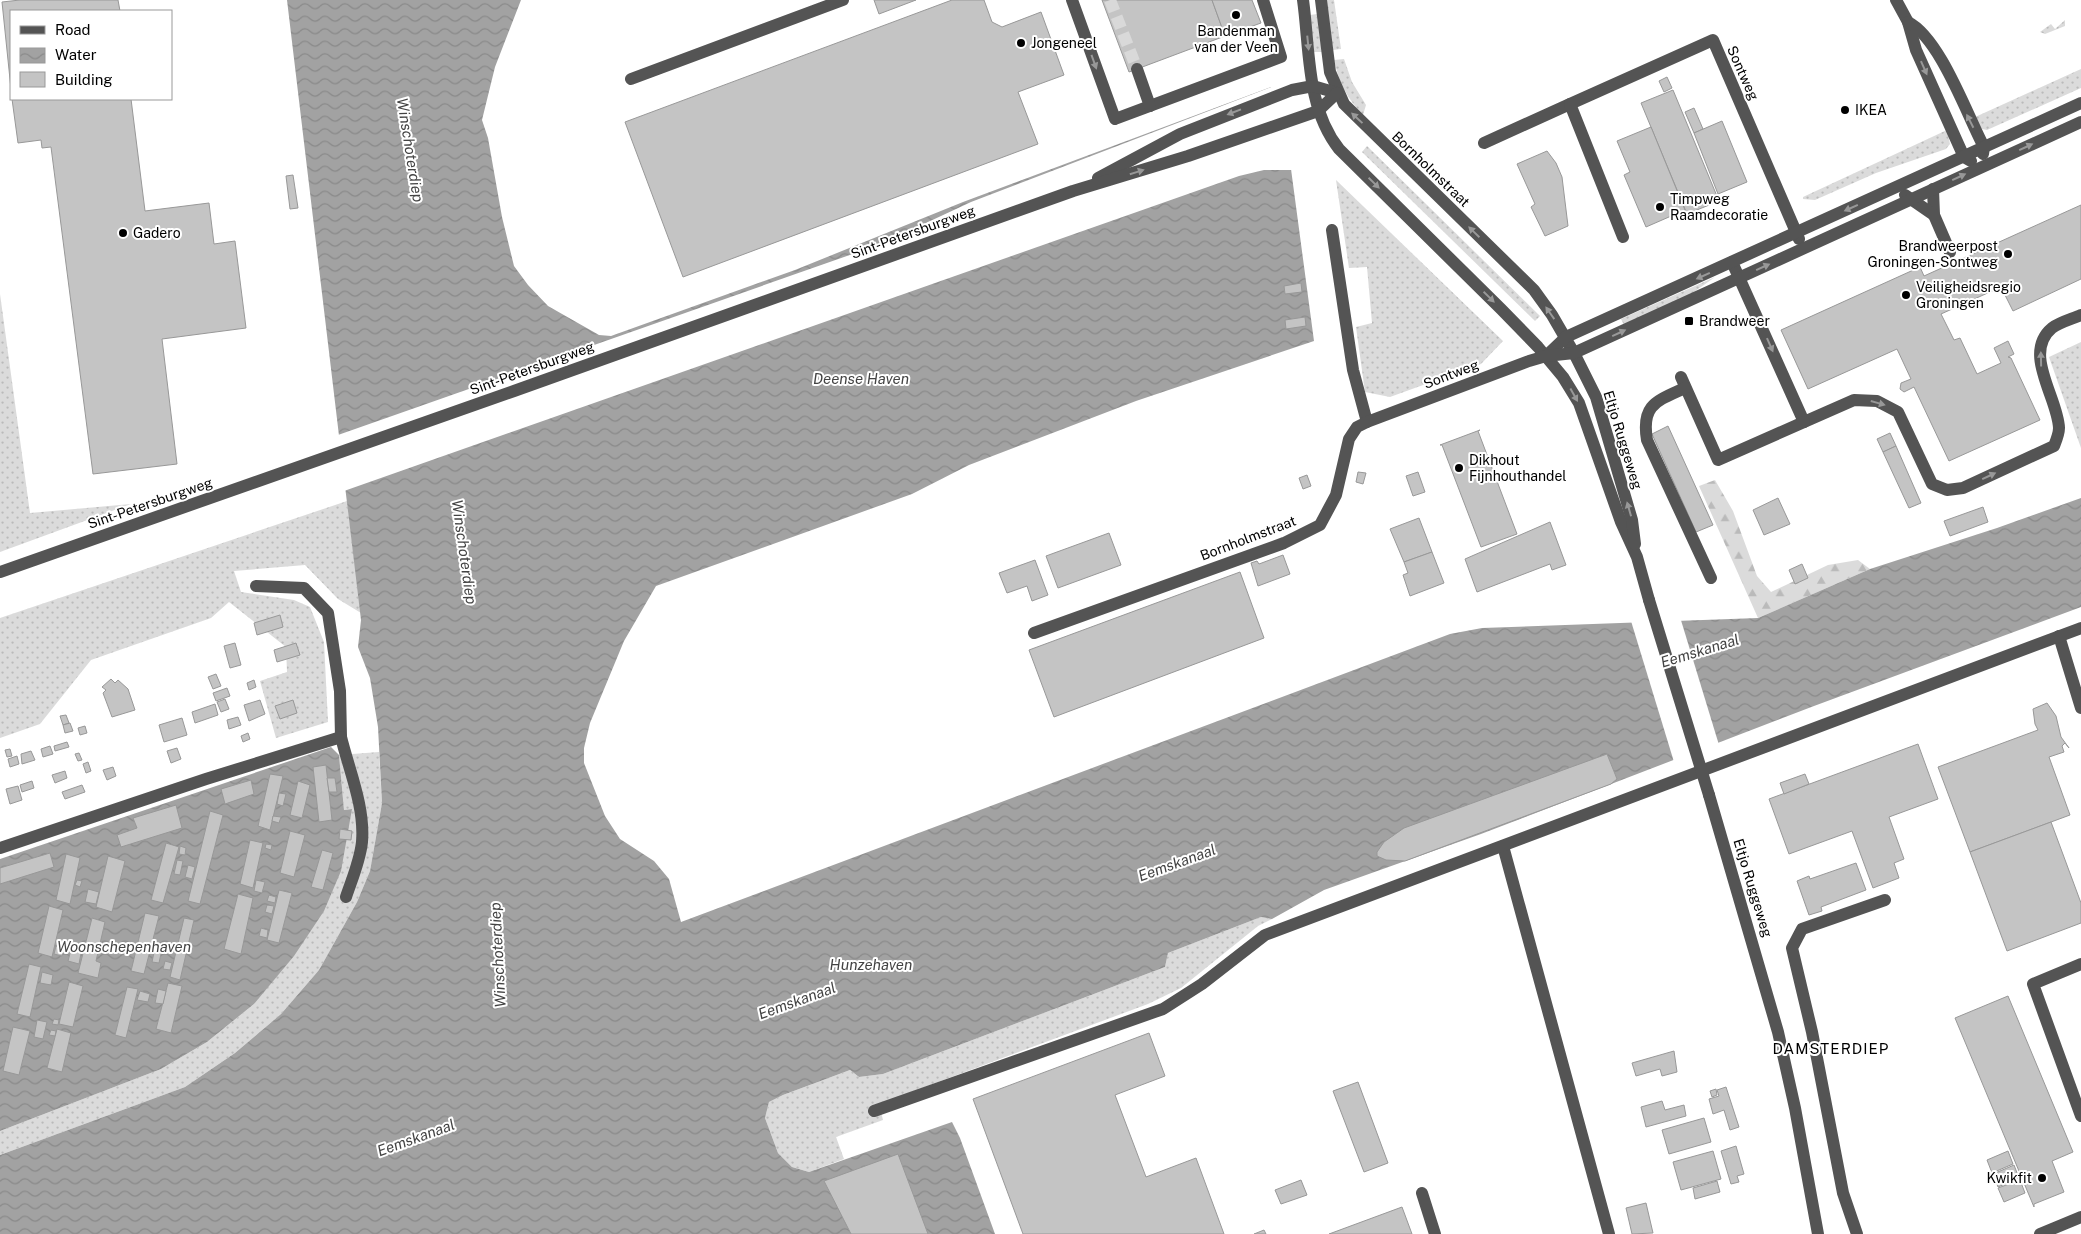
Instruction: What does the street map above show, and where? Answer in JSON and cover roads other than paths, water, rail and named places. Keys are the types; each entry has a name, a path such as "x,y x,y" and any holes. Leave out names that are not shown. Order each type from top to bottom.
{"street":[{"path":"631,80 843,0"},
{"path":"1072,0 1115,119 1281,57 1263,0"},
{"path":"1303,0 1313,86 1318,111 1326,130 1339,149 1546,356"},
{"name":"Bornholmstraat","path":"1321,0 1330,72 1337,93 1352,114 1534,290 1566,337"},
{"path":"1896,0 1908,22 1916,50 1964,157 1982,167 1984,147 1944,64 1918,27 1908,22"},
{"name":"Sontweg","path":"1484,143 1713,40 1803,248"},
{"path":"1137,69 1150,106"},
{"path":"1313,86 1337,93"},
{"name":"Sint-Petersburgweg","path":"1073,191 1180,134 1280,95 1313,86"},
{"name":"Sint-Petersburgweg","path":"0,572 1073,191 1188,156 1318,111 1337,93"},
{"path":"1570,104 1623,236"},
{"path":"2076,105 2080,123"},
{"name":"Sontweg","path":"1546,356 1566,337 2076,105"},
{"name":"Sontweg","path":"1367,422 1546,356 1574,353 2080,123"},
{"path":"1895,188 1934,216"},
{"path":"1933,189 1934,216 1950,252"},
{"path":"1332,230 1353,370 1367,422"},
{"path":"1732,262 1804,422"},
{"path":"1711,578 1647,440 1645,431 1648,410 1655,401 1683,382 1718,460 1854,400 1878,401 1898,412 1932,484 1947,490 1963,488 2054,446 2060,430 2056,405 2040,366 2041,346 2052,329 2081,316"},
{"name":"Eltjo Ruggeweg","path":"1566,337 1596,399 1632,520 1637,557 1649,600 1709,795 1778,1032 1795,1108 1818,1234"},
{"name":"Eltjo Ruggeweg","path":"1546,356 1563,377 1579,403 1621,522 1637,557"},
{"name":"Bornholmstraat","path":"1034,633 1284,543 1320,525 1336,495 1349,439 1357,427 1367,422"},
{"path":"256,586 304,588 328,613 340,691 341,737 359,805 362,830 360,856 346,897"},
{"path":"874,1112 1163,1008 1202,984 1264,935 2081,628"},
{"path":"2059,636 2081,708"},
{"path":"0,848 206,779 341,737"},
{"path":"1503,846 1609,1234"},
{"path":"1857,1234 1843,1193 1812,1032 1792,948 1802,929 1885,900"},
{"path":"2081,964 2033,984 2081,1116"},
{"path":"1422,1192 1434,1234"},
{"path":"2040,1234 2081,1218"}],"water":[{"path":"287,0 521,0 495,67 482,120 488,138 502,217 514,266 528,285 548,306 599,335 611,336 795,270 963,202 1271,87 1289,168 1291,169 1314,341 1136,401 969,465 912,494 656,586 624,641 590,723 584,748 584,763 605,816 620,839 654,861 669,879 681,922 1450,634 1482,628 1758,618 1870,569 1997,528 2081,498 2081,607 1814,706 1481,834 1324,890 1272,919 1261,917 1168,953 1165,967 883,1074 859,1077 850,1070 769,1102 765,1118 778,1153 792,1167 809,1172 952,1122 960,1138 995,1234 0,1234 0,1155 185,1087 235,1053 281,1014 319,970 357,902 370,871 382,803 378,727 370,678 358,647 361,620"},
{"name":"Woonschepenhaven","path":"331,747 339,755 344,810 352,809 341,871 324,911 294,956 254,1004 207,1042 161,1069 0,1131 0,859"}],"tunnel":[{"path":"1110,0 1137,69"}],"place":[{"name":"Bandenman van der Veen","path":"1236,15"},
{"name":"Jongeneel","path":"1021,43"},
{"name":"IKEA","path":"1845,110"},
{"name":"Timpweg Raamdecoratie","path":"1660,207"},
{"name":"Gadero","path":"123,233"},
{"name":"Brandweerpost Groningen-Sontweg","path":"2008,254"},
{"name":"Veiligheidsregio Groningen","path":"1906,295"},
{"name":"Brandweer","path":"1689,321"},
{"name":"Dikhout Fijnhouthandel","path":"1459,468"},
{"name":"Kwikfit","path":"2042,1178"}],"district":[{"name":"DAMSTERDIEP","path":"1831,1049"}],"water label":[{"name":"Winschoterdiep","path":"410,150"},
{"name":"Deense Haven","path":"861,379"},
{"name":"Winschoterdiep","path":"464,552"},
{"name":"Eemskanaal","path":"1700,651"},
{"name":"Eemskanaal","path":"1177,863"},
{"name":"Winschoterdiep","path":"498,955"},
{"name":"Hunzehaven","path":"871,965"},
{"name":"Eemskanaal","path":"797,1001"},
{"name":"Eemskanaal","path":"416,1138"}]}
